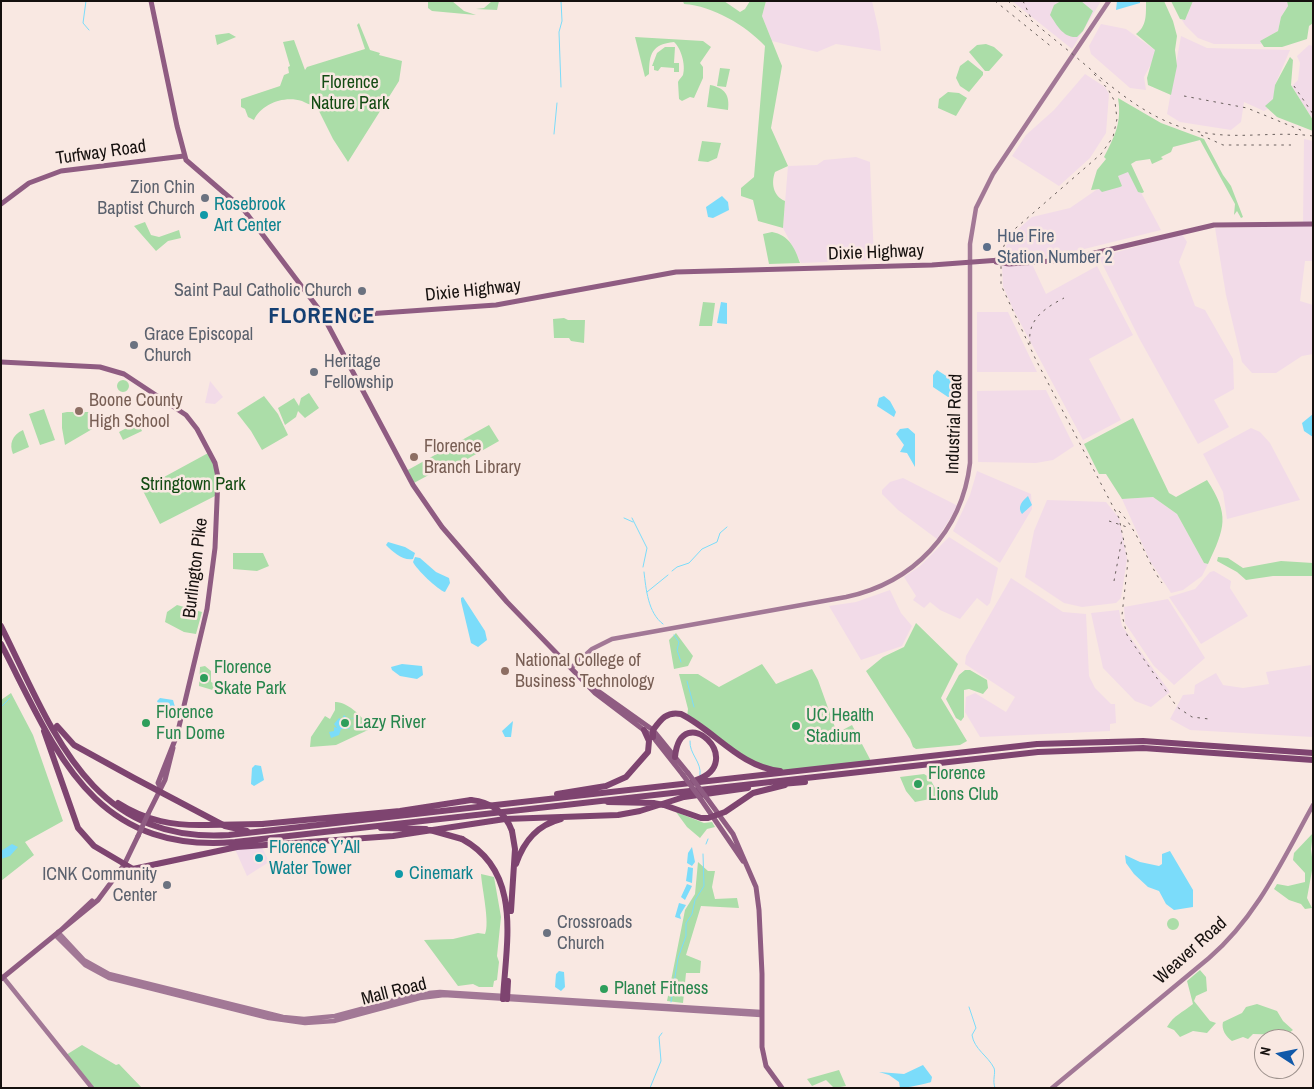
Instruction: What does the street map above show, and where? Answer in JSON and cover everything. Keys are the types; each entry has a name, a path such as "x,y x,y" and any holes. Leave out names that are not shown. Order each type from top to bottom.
{"highway":[{"path":"1,626 68,755 87,781 99,793 125,812 164,829 210,836 1075,742 1174,742 1313,753"},
{"path":"1,644 67,768 90,795 123,819 160,835 184,841 222,843 1038,752 1113,748 1174,750 1313,760"},
{"path":"22,667 28,674 57,727 66,738 78,747 225,826 256,832"},
{"path":"653,737 653,730 665,716 673,713 682,714 751,763 770,769 793,772"},
{"path":"44,725 46,740 78,828 94,846 133,869 228,848 393,836 505,819 596,816"},
{"path":"525,802 534,798 602,787 622,779 634,769 648,752 649,741 644,730"},
{"path":"675,757 678,741 689,733 703,736 713,746 716,756 712,769 705,776 689,783"},
{"path":"513,875 525,843 538,829 560,820 636,812 692,795 791,784 880,772 894,768"},
{"path":"87,781 122,806 154,820 174,825 262,824 400,811 471,800 485,803 495,808 504,816 512,831 514,846 505,997"},
{"path":"602,801 615,804 653,803 701,818 716,816 758,791 791,784"},
{"path":"372,826 386,829 430,830 448,833 462,839 488,861 499,876 505,893 508,916 505,997"}],"main road":[{"path":"151,1 184,156 193,168 244,210 324,317 413,485 431,514 507,602 571,668 605,702 653,737 703,798 716,816 739,858 743,861 756,887 758,903 762,974 763,1054 766,1066 782,1088"},
{"name":"Industrial Road","path":"571,668 592,649 612,639 844,597 872,590 898,578 929,554 955,517 966,487 969,472 970,264 972,224 983,191 1109,1"},
{"name":"Turfway Road","path":"1,204 29,183 57,172 184,156"},
{"name":"Dixie Highway","path":"324,317 496,305 676,272 970,264 1009,260 1014,262 1065,260 1214,225 1313,224"},
{"name":"Burlington Pike","path":"1,362 94,366 120,372 183,413 197,429 212,456 218,477 214,562 201,638 167,774 124,865 99,897 86,911 2,978"},
{"path":"589,685 653,730 675,757 685,774"},
{"name":"Weaver Road","path":"1052,1088 1209,958 1233,934 1257,904 1313,805"},
{"name":"Mall Road","path":"58,932 84,960 109,974 295,1019 335,1016 424,993 761,1013"},
{"path":"2,978 92,1088"}],"shaded area":[{"path":"766,1 872,1 881,51 836,44 817,52 772,41 762,16"},
{"path":"1012,1 1101,1 1072,49"},
{"path":"1193,1 1287,1 1288,6 1281,17 1278,31 1260,41 1262,44 1214,44 1198,38 1182,20 1187,16"},
{"path":"1101,24 1126,29 1155,50 1156,55 1144,77 1146,90 1130,88 1091,54 1089,46"},
{"path":"1181,36 1207,48 1290,50 1275,85 1274,105 1264,111 1244,102 1241,122 1231,130 1180,122 1167,114"},
{"path":"1309,45 1313,46 1313,120 1292,86 1298,80 1300,63 1297,56"},
{"path":"1085,74 1105,87 1109,94 1106,133 1090,158 1059,186 1012,156 1026,135 1054,110"},
{"path":"1304,139 1313,141 1313,261 1305,261 1300,301 1313,305 1313,354 1302,356 1276,373 1252,373 1242,362 1226,295 1215,228 1303,226"},
{"path":"856,157 870,162 874,260 801,263 783,228 788,166 817,165 824,160"},
{"path":"1128,168 1161,230 1052,257 1010,257 1006,248 1008,238 1032,217 1070,208"},
{"path":"1182,234 1187,242 1179,262 1195,306 1205,310 1233,359 1234,389 1214,400 1229,427 1198,444 1139,338 1099,257"},
{"path":"1032,264 1046,294 1097,266 1133,335 1089,359 1121,420 1083,440 1014,311 1003,286 1002,266"},
{"path":"977,312 1008,312 1037,372 977,372"},
{"path":"210,381 223,397 215,404 205,403"},
{"path":"1046,390 1074,446 1053,460 1036,463 978,462 977,391"},
{"path":"1251,428 1260,432 1270,443 1300,500 1227,519 1223,492 1203,454"},
{"path":"977,471 1031,494 1032,509 1000,563 953,531 970,495"},
{"path":"903,478 958,506 937,539 898,510 882,494 882,490 890,482"},
{"path":"1153,497 1177,514 1204,563 1208,564 1202,576 1183,590 1171,593 1150,561 1122,499"},
{"path":"1047,500 1106,502 1119,518 1127,559 1121,598 1116,603 1082,607 1064,603 1025,577 1034,531"},
{"path":"949,537 998,568 990,603 987,606 977,598 960,619 940,610 930,602 924,608 913,600 916,596 904,577 920,566"},
{"path":"1214,571 1231,581 1230,588 1248,616 1201,644 1169,597 1195,589 1210,572"},
{"path":"1011,578 1063,612 1086,614 1089,676 1095,688 1111,704 1115,704 1116,723 1110,724 1110,731 980,737 965,712 966,697 975,693 1006,712 1015,697 965,664 966,656"},
{"path":"890,590 901,613 912,626 902,646 861,660 829,606 856,602"},
{"path":"1168,599 1205,658 1174,685 1154,666 1125,623 1124,607"},
{"path":"1119,610 1122,626 1170,692 1151,707 1135,701 1103,668 1091,613"},
{"path":"1311,665 1313,737 1190,730 1170,719 1183,695 1194,694 1195,685 1216,673 1223,685 1243,688 1269,684 1266,672"},
{"path":"261,845 269,862 247,876 234,847"}],"green space":[{"path":"428,1 452,1 464,11 476,15 432,11 428,8"},
{"path":"492,1 499,1 497,10 476,9 484,8"},
{"path":"683,1 724,1 740,12 745,9 750,1 766,1 762,16 782,66 771,128 788,166 775,172 773,180 776,193 785,201 783,228 758,221 753,200 741,196 741,188 754,177 765,46 748,31 728,18 706,8 684,4"},
{"path":"1061,1 1081,1 1093,11 1083,31 1077,37 1064,33 1050,15 1054,5"},
{"path":"1146,1 1164,1 1177,36 1175,50 1177,66 1171,95 1148,85 1147,78 1155,50 1136,34 1144,24"},
{"path":"1171,1 1193,1 1185,20 1180,19"},
{"path":"1287,1 1313,1 1313,23 1309,26 1307,39 1282,47 1264,47 1260,41 1278,31 1281,17 1288,6"},
{"name":"Florence Nature Park","path":"359,23 370,50 380,53 379,55 402,61 399,81 348,162 333,139 316,105 310,105 295,99 281,100 262,109 254,120 248,117 245,109 241,107 241,99 280,86 284,75 289,73 288,67 290,66 283,42 294,40 305,70 307,67 365,49 357,25"},
{"path":"229,33 236,37 217,45 215,35"},
{"path":"635,37 703,41 711,47 700,63 703,67 703,78 694,98 690,97 682,101 679,99 678,82 683,75 684,66 681,52 677,45 674,42 667,43 653,51 649,74 645,77"},
{"path":"986,44 994,47 1003,55 989,71 985,71 969,52 977,45"},
{"path":"665,47 675,47 674,63 679,63 679,72 674,72 674,68 661,67 658,71 654,70 654,66 652,66 657,53"},
{"path":"1290,57 1293,60 1291,85 1313,120 1313,131 1277,117 1265,106 1273,99 1275,85"},
{"path":"968,60 983,72 983,75 969,92 960,86 956,78 960,66"},
{"path":"720,68 730,69 726,87 717,86"},
{"path":"710,85 723,90 728,100 728,110 707,107"},
{"path":"948,92 959,93 967,98 956,116 938,108 939,99"},
{"path":"1118,98 1161,123 1204,139 1231,186 1243,217 1241,218 1237,211 1234,215 1235,204 1200,140 1173,147 1171,152 1161,157 1163,159 1152,164 1150,159 1136,161 1131,164 1144,192 1142,193 1138,192 1128,172 1118,176 1122,186 1120,187 1102,192 1099,189 1091,190 1097,170 1106,159 1104,157 1117,129 1119,114"},
{"path":"702,141 721,143 717,158 708,162 698,161"},
{"path":"145,222 151,235 159,237 179,230 181,238 168,241 156,251 134,226"},
{"path":"772,232 783,236 791,243 800,263 769,264 763,234"},
{"path":"703,302 715,303 712,326 699,326"},
{"path":"564,318 568,320 585,320 584,343 571,341 569,338 554,338 553,319"},
{"path":"123,380 129,386 123,392 117,386"},
{"path":"309,393 319,408 305,418 298,411 296,417 285,425 278,408 294,398 299,406 301,398"},
{"path":"264,396 278,414 288,435 262,450 251,431 237,413"},
{"path":"44,409 55,440 40,445 29,414"},
{"path":"94,412 94,428 65,445 62,413"},
{"path":"1133,418 1169,493 1176,497 1207,480 1214,492 1222,512 1222,522 1218,541 1208,564 1204,563 1177,514 1153,497 1122,499 1106,474 1099,474 1084,444"},
{"path":"138,422 142,431 123,440 119,432"},
{"path":"489,425 499,441 441,474 438,470 412,484 406,471"},
{"path":"23,430 29,447 13,454 12,440 16,434"},
{"name":"Stringtown Park","path":"210,452 215,463 217,495 160,524 142,489"},
{"path":"233,553 263,553 269,566 257,571 233,569"},
{"path":"1218,557 1228,558 1243,568 1281,561 1313,563 1313,576 1273,576 1246,580 1237,572 1217,561"},
{"path":"177,605 202,612 196,634 184,632 165,622 167,612"},
{"path":"916,623 958,664 941,698 967,741 960,745 916,749 913,747 910,739 866,671 883,657 904,647"},
{"path":"676,633 693,656 688,666 674,669 669,640"},
{"name":"UC Health Stadium","path":"762,664 776,684 812,669 818,680 837,733 852,725 872,763 793,772 758,766 687,717 688,709 679,674 698,674 719,687"},
{"name":"Florence Skate Park","path":"205,666 211,671 211,682 217,685 216,691 199,686 200,667"},
{"path":"965,670 970,670 987,680 988,688 983,694 969,689 964,690 964,717 961,721 956,718 946,699 959,675"},
{"path":"11,693 33,735 63,821 25,842 34,855 1,881 1,700"},
{"path":"335,702 345,704 355,711 364,720 368,730 336,745 310,747 311,737 325,716 330,719 335,710"},
{"name":"Florence Lions Club","path":"924,774 929,777 940,797 915,802 906,791 900,777"},
{"path":"676,812 704,823 712,822 715,827 707,829 700,838 687,827"},
{"path":"1313,833 1311,849 1313,865 1307,898 1312,908 1305,909 1301,904 1289,900 1274,889 1277,884 1288,886 1305,882 1305,873 1293,860 1294,853"},
{"path":"698,862 708,871 715,871 712,887 715,899 737,898 739,908 701,906 686,955 701,961 700,973 686,973 683,1003 667,1001 685,910 695,894"},
{"path":"481,874 494,877 501,917 497,956 499,962 497,980 494,981 493,987 479,987 473,984 458,986 424,940 453,939 478,933 485,934 486,914"},
{"path":"1171,918 1175,918 1179,924 1175,930 1171,930 1167,926 1167,922"},
{"path":"1200,970 1206,977 1207,991 1196,996 1194,1001 1210,1021 1216,1023 1207,1033 1193,1031 1180,1037 1174,1030 1167,1027 1175,1017 1193,1004 1187,981"},
{"path":"1257,1004 1277,1011 1283,1021 1292,1029 1254,1029 1254,1034 1248,1039 1243,1037 1232,1041 1224,1033 1223,1022 1242,1013 1246,1007"},
{"path":"82,1045 116,1065 119,1064 142,1088 92,1088 66,1055"},
{"path":"839,1070 846,1086 834,1088 826,1080 812,1086 807,1079"}],"water":[{"path":"1117,1 1140,1 1140,3 1116,10"},
{"path":"722,196 728,202 729,210 713,218 708,217 706,207"},
{"path":"721,302 727,303 727,324 717,323"},
{"path":"937,370 951,379 957,392 955,395 948,397 933,387 933,375"},
{"path":"884,396 890,401 896,412 894,417 877,406 879,398"},
{"path":"1313,414 1313,437 1304,431 1302,423"},
{"path":"908,428 915,434 915,467 907,453 900,452 904,445 896,434 900,429"},
{"path":"1028,496 1032,505 1022,514 1021,504"},
{"path":"388,542 405,547 415,553 413,559 406,559 398,555 386,545"},
{"path":"415,557 420,558 436,572 449,578 450,583 445,592 418,569 413,562"},
{"path":"463,597 485,631 487,640 478,647 471,643 461,601"},
{"path":"402,664 422,666 423,675 417,679 400,676 392,670 391,667"},
{"path":"160,698 173,700 175,707 171,710 161,710 157,701"},
{"path":"344,715 349,718 347,720 347,729 341,729 339,735 331,738 329,732 334,731 334,727 337,728 334,724 339,718 342,720 339,726 345,726 346,724 342,723 346,722 346,719 343,717"},
{"path":"513,721 511,737 505,737 502,731"},
{"path":"255,765 261,766 264,780 254,786 251,784 252,768"},
{"path":"12,844 18,847 10,856 1,859 1,851"},
{"path":"692,847 695,862 692,866 687,863 688,853"},
{"path":"1170,851 1193,890 1193,907 1174,910 1166,904 1159,891 1148,887 1134,874 1126,863 1125,855 1140,862 1159,866 1162,864 1162,854"},
{"path":"688,867 693,868 692,883 686,881"},
{"path":"687,884 692,886 685,900 681,897"},
{"path":"679,903 686,905 680,915 681,919 675,917"},
{"path":"559,971 564,972 565,987 561,991 555,987 556,974"},
{"path":"923,1065 932,1077 931,1082 920,1085 900,1088 899,1082 889,1075 879,1072 904,1074"}],"waterway":[{"path":"86,1 83,23 89,30"},
{"path":"561,1 562,21 559,32 561,87"},
{"path":"554,134 557,103"},
{"path":"624,518 633,522"},
{"path":"632,518 647,548 643,567"},
{"path":"672,571 689,563 702,549 717,542 720,533 727,527"},
{"path":"644,572 651,607 654,614 663,624"},
{"path":"647,592 668,575"},
{"path":"674,635 679,642 677,650 681,662"},
{"path":"687,681 694,707"},
{"path":"1,707 10,698"},
{"path":"690,741 691,750 699,766 700,775"},
{"path":"706,844 708,839"},
{"path":"671,1002 678,958 686,936 686,923 692,914 695,900 704,886 703,854"},
{"path":"969,1007 976,1028 972,1035 973,1040 994,1068 995,1088"},
{"path":"650,1088 661,1061 659,1037 662,1033"}],"railway":[{"path":"995,1 1053,48"},
{"path":"1008,1 1117,90 1150,113 1167,122 1186,129 1219,135 1286,134 1313,136"},
{"path":"1023,1 1031,18"},
{"path":"1094,74 1108,89 1115,102 1117,119 1113,137 1101,154 1009,234 1001,253 1001,285 1036,360 1119,518 1128,561 1122,615 1127,635 1177,707 1192,717 1209,719"},
{"path":"1294,86 1313,114"},
{"path":"1184,96 1247,108 1303,131"},
{"path":"1201,135 1223,145 1291,145"},
{"path":"1030,344 1031,328 1034,321 1044,310 1064,298"},
{"path":"1119,511 1132,528 1162,583"},
{"path":"1109,521 1127,527"},
{"path":"1114,581 1122,539"}],"place":[{"name":"Zion Chin Baptist Church","path":"205,198"},
{"name":"Rosebrook Art Center","path":"204,215"},
{"name":"Hue Fire Station Number 2","path":"987,247"},
{"name":"Saint Paul Catholic Church","path":"362,291"},
{"name":"Grace Episcopal Church","path":"134,345"},
{"name":"Heritage Fellowship","path":"314,372"},
{"name":"Boone County High School","path":"79,411"},
{"name":"Florence Branch Library","path":"414,457"},
{"name":"National College of Business Technology","path":"505,671"},
{"name":"Florence Skate Park","path":"204,678"},
{"name":"Florence Fun Dome","path":"146,723"},
{"name":"Lazy River","path":"345,723"},
{"name":"UC Health Stadium","path":"796,726"},
{"name":"Florence Lions Club","path":"918,784"},
{"name":"Florence Y’All Water Tower","path":"259,858"},
{"name":"Cinemark","path":"399,874"},
{"name":"ICNK Community Center","path":"167,885"},
{"name":"Crossroads Church","path":"547,933"},
{"name":"Planet Fitness","path":"604,989"}],"district":[{"name":"FLORENCE","path":"322,317"}]}
